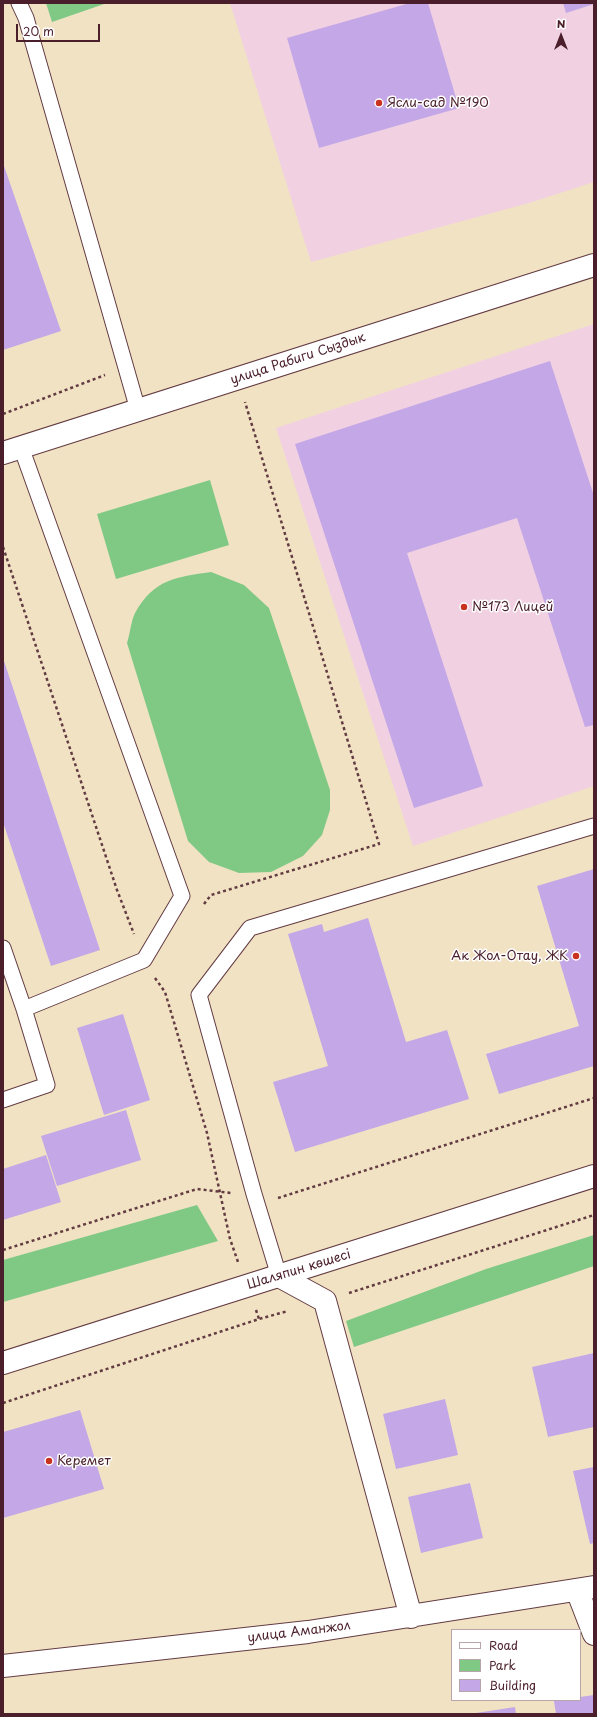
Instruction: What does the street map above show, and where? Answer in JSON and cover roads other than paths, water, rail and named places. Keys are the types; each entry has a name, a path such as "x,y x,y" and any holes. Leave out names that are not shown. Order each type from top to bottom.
{"street":[{"name":"улица Рабиги Сыздык","path":"12,450 594,265"},
{"name":"Шаляпин көшесі","path":"3,1363 594,1176"},
{"path":"279,1276 325,1301 410,1617"},
{"path":"585,1588 594,1634"},
{"name":"улица Аманжол","path":"3,1666 308,1632 585,1588"}],"lane":[{"path":"19,3 26,18 138,410"},
{"path":"12,450 182,896 144,960 24,1009"},
{"path":"279,1276 254,1194 199,995 250,928 594,826"},
{"path":"3,948 48,1085 3,1100"}],"place":[{"name":"Ясли-сад №190","path":"379,103"},
{"name":"№173 Лицей","path":"464,607"},
{"name":"Ак Жол-Отау, ЖК","path":"576,956"},
{"name":"Керемет","path":"49,1461"}]}
